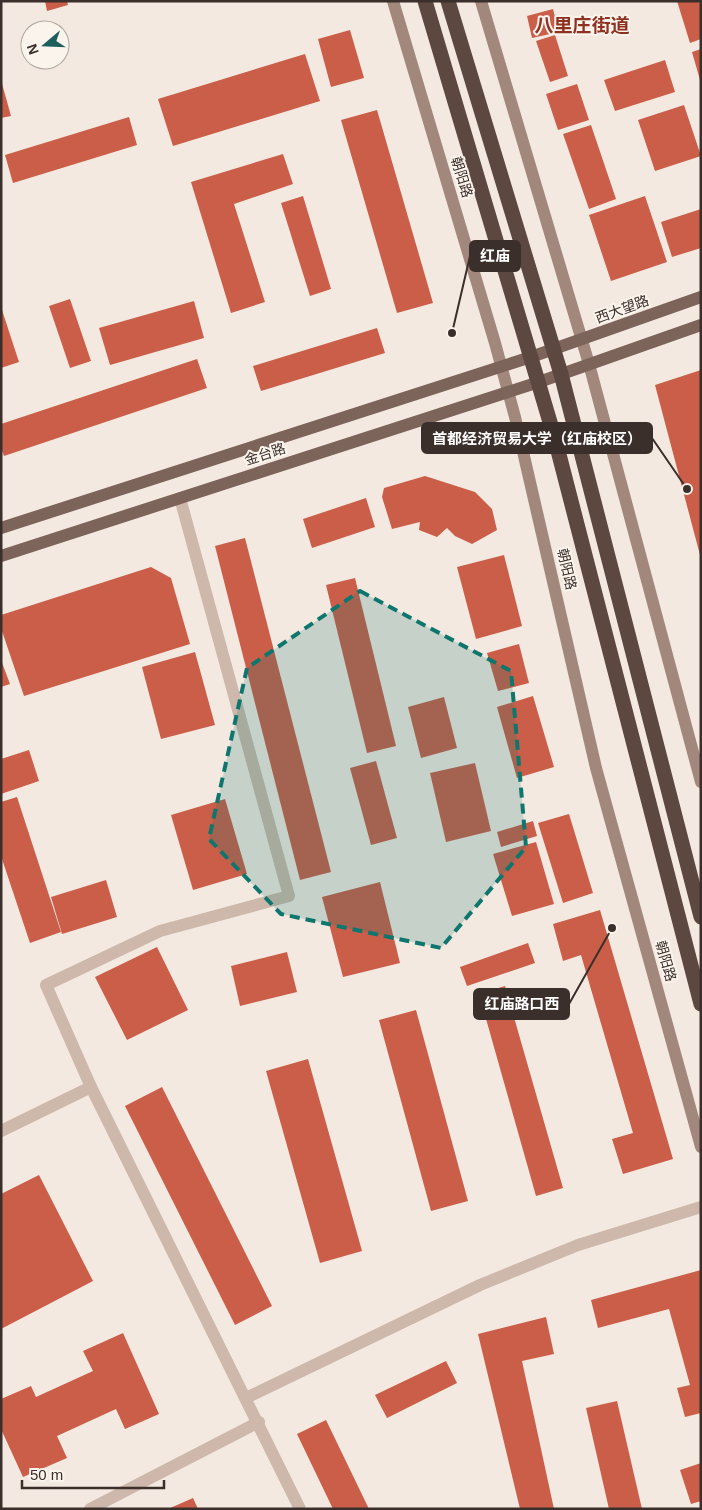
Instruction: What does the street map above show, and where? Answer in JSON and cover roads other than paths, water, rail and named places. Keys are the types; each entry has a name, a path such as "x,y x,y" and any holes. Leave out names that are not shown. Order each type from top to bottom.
{"highway":[{"name":"朝阳路","path":"425,1 555,439 701,1004"},
{"path":"448,1 561,374 701,917"}],"main road":[{"name":"西大望路","path":"530,357 701,297"},
{"path":"561,374 701,326"},
{"name":"金台路","path":"1,528 530,357"},
{"name":"金台路","path":"1,556 561,374"}],"street":[{"name":"朝阳路","path":"392,1 518,426 596,768 701,1147"},
{"path":"481,1 589,364 701,782"},
{"path":"180,498 289,896 160,931 46,984 91,1087 300,1509"},
{"path":"1,1131 91,1087"},
{"path":"246,1398 480,1285 578,1245 701,1208"},
{"path":"90,1509 258,1422"}],"place":[{"name":"红庙","path":"452,333"},
{"name":"首都经济贸易大学（红庙校区）","path":"687,489"},
{"name":"红庙路口西","path":"612,928"}],"district":[{"name":"八里庄街道","path":"582,25"}]}
